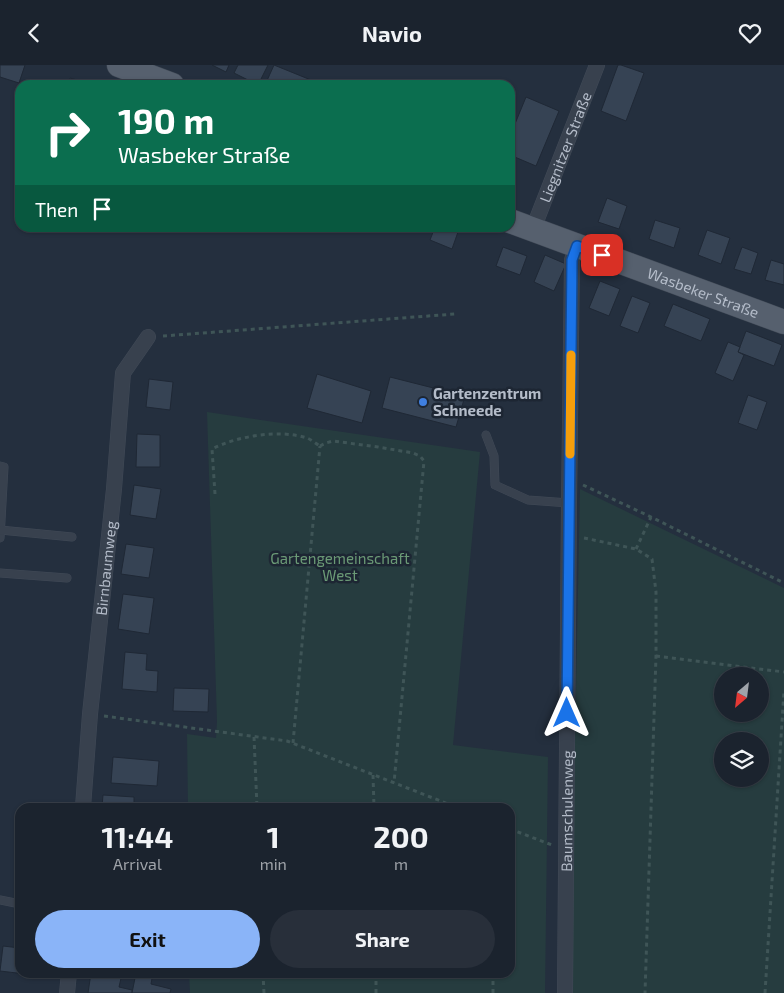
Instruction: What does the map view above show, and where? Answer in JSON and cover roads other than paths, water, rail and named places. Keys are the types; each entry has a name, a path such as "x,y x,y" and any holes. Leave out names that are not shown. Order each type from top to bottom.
{"main road":[{"path":"119,65 159,80"},
{"name":"Wasbeker Straße","path":"515,223 784,322"}],"street":[{"name":"Liegnitzer Straße","path":"532,229 596,65"},
{"name":"Baumschulenweg","path":"565,993 572,260 577,246"},
{"name":"Birnbaumweg","path":"83,803 90,715 114,489 123,373 148,337"},
{"path":"67,993 68,978"}],"lane":[{"path":"486,435 494,456 495,485 528,500 569,503"},
{"path":"0,466 4,467 0,538"},
{"path":"0,530 72,537"},
{"path":"0,573 67,578"},
{"path":"0,900 15,903"}],"place":[{"name":"Gartenzentrum Schneede","path":"423,402"}],"park label":[{"name":"Gartengemeinschaft West","path":"340,566"}]}
